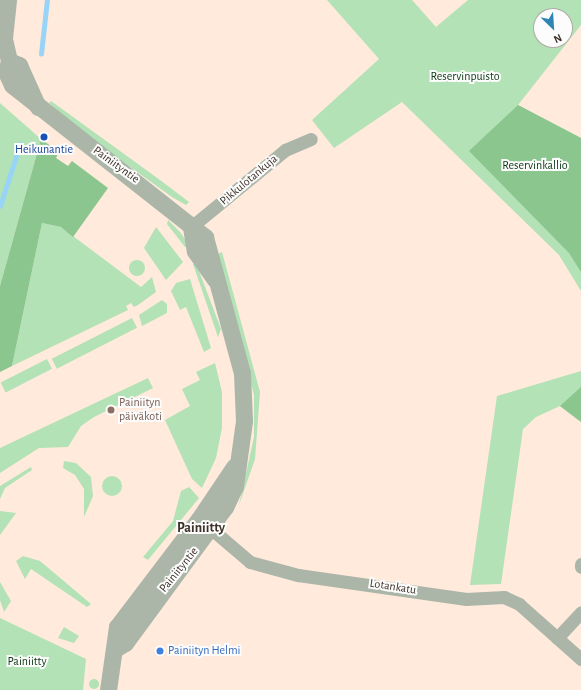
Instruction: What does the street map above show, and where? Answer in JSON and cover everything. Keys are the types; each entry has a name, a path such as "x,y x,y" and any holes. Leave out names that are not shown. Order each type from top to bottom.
{"street":[{"name":"Painiityntie","path":"8,0 4,39 6,72 12,85 38,107 165,202 209,244 214,280 242,373 245,397 237,462 206,524 117,627 108,690"},
{"name":"Pikkulotankuja","path":"191,227 285,150 311,139"},
{"name":"Lotankatu","path":"206,524 250,562 298,575 466,599 504,597 519,604 581,659"},
{"path":"557,638 581,612"}],"green space":[{"name":"Reservinpuisto","path":"327,0 412,0 436,27 468,0 581,0 581,25 573,35 573,8 533,8 533,48 563,48 518,105 581,138 581,291 559,255 402,102 334,148 312,120 379,59"},
{"path":"51,101 189,202 186,205 172,197 80,131 49,103"},
{"path":"0,103 41,139 0,286"},
{"name":"Reservinkallio","path":"518,105 581,138 581,272 569,253 469,151"},
{"path":"41,139 59,152 56,158 68,166 72,161 108,188 73,237 61,227 42,223 12,366 0,372 0,286"},
{"path":"168,220 180,232 189,245 185,247 167,224"},
{"path":"42,223 61,227 141,287 152,277 156,292 138,305 134,307 131,303 126,306 128,310 12,366"},
{"path":"156,227 183,262 166,280 144,248"},
{"path":"222,252 260,392 255,459 239,505 254,437 254,395 218,254"},
{"path":"134,260 140,260 145,265 143,274 140,276 134,276 129,271 129,265"},
{"path":"196,263 221,329 218,337 193,264"},
{"path":"190,279 211,348 204,352 186,307 180,310 171,291 176,283"},
{"path":"162,300 167,304 167,313 142,326 139,315"},
{"path":"132,318 137,328 57,369 52,359"},
{"path":"47,359 52,369 6,392 1,383"},
{"path":"215,363 222,392 222,428 216,458 202,488 192,479 165,420 190,406 182,389 200,380 196,372"},
{"path":"581,371 581,422 560,406 536,417 523,429 501,584 470,585 497,396"},
{"path":"148,378 153,388 94,417 81,426 68,447 39,448 0,473 0,448"},
{"path":"581,387 581,422 560,406"},
{"path":"64,461 76,463 91,477 93,496 84,517 84,489 75,475 63,468"},
{"path":"31,467 32,470 5,488 0,499 0,486"},
{"path":"112,476 119,479 122,486 119,493 112,496 105,493 102,486 105,479"},
{"path":"189,487 199,498 148,560 143,557 173,521 181,491"},
{"path":"0,511 16,513 0,535"},
{"path":"23,556 40,561 91,604 87,607 31,569 25,579 16,561"},
{"path":"0,582 11,601 4,612 0,600"},
{"name":"Painiitty","path":"0,618 86,659 83,690 0,690"},
{"path":"64,627 79,636 74,643 58,638"},
{"path":"92,679 96,679 98,680 98,688 92,689 89,686 89,682"}],"waterway":[{"path":"41,54 47,0"},
{"path":"0,206 20,144"}],"place":[{"name":"Heikunantie","path":"44,137"},
{"name":"Painiityn päiväkoti","path":"111,410"},
{"name":"Painiityn Helmi","path":"160,651"}],"district":[{"name":"Painiitty","path":"201,528"}]}
